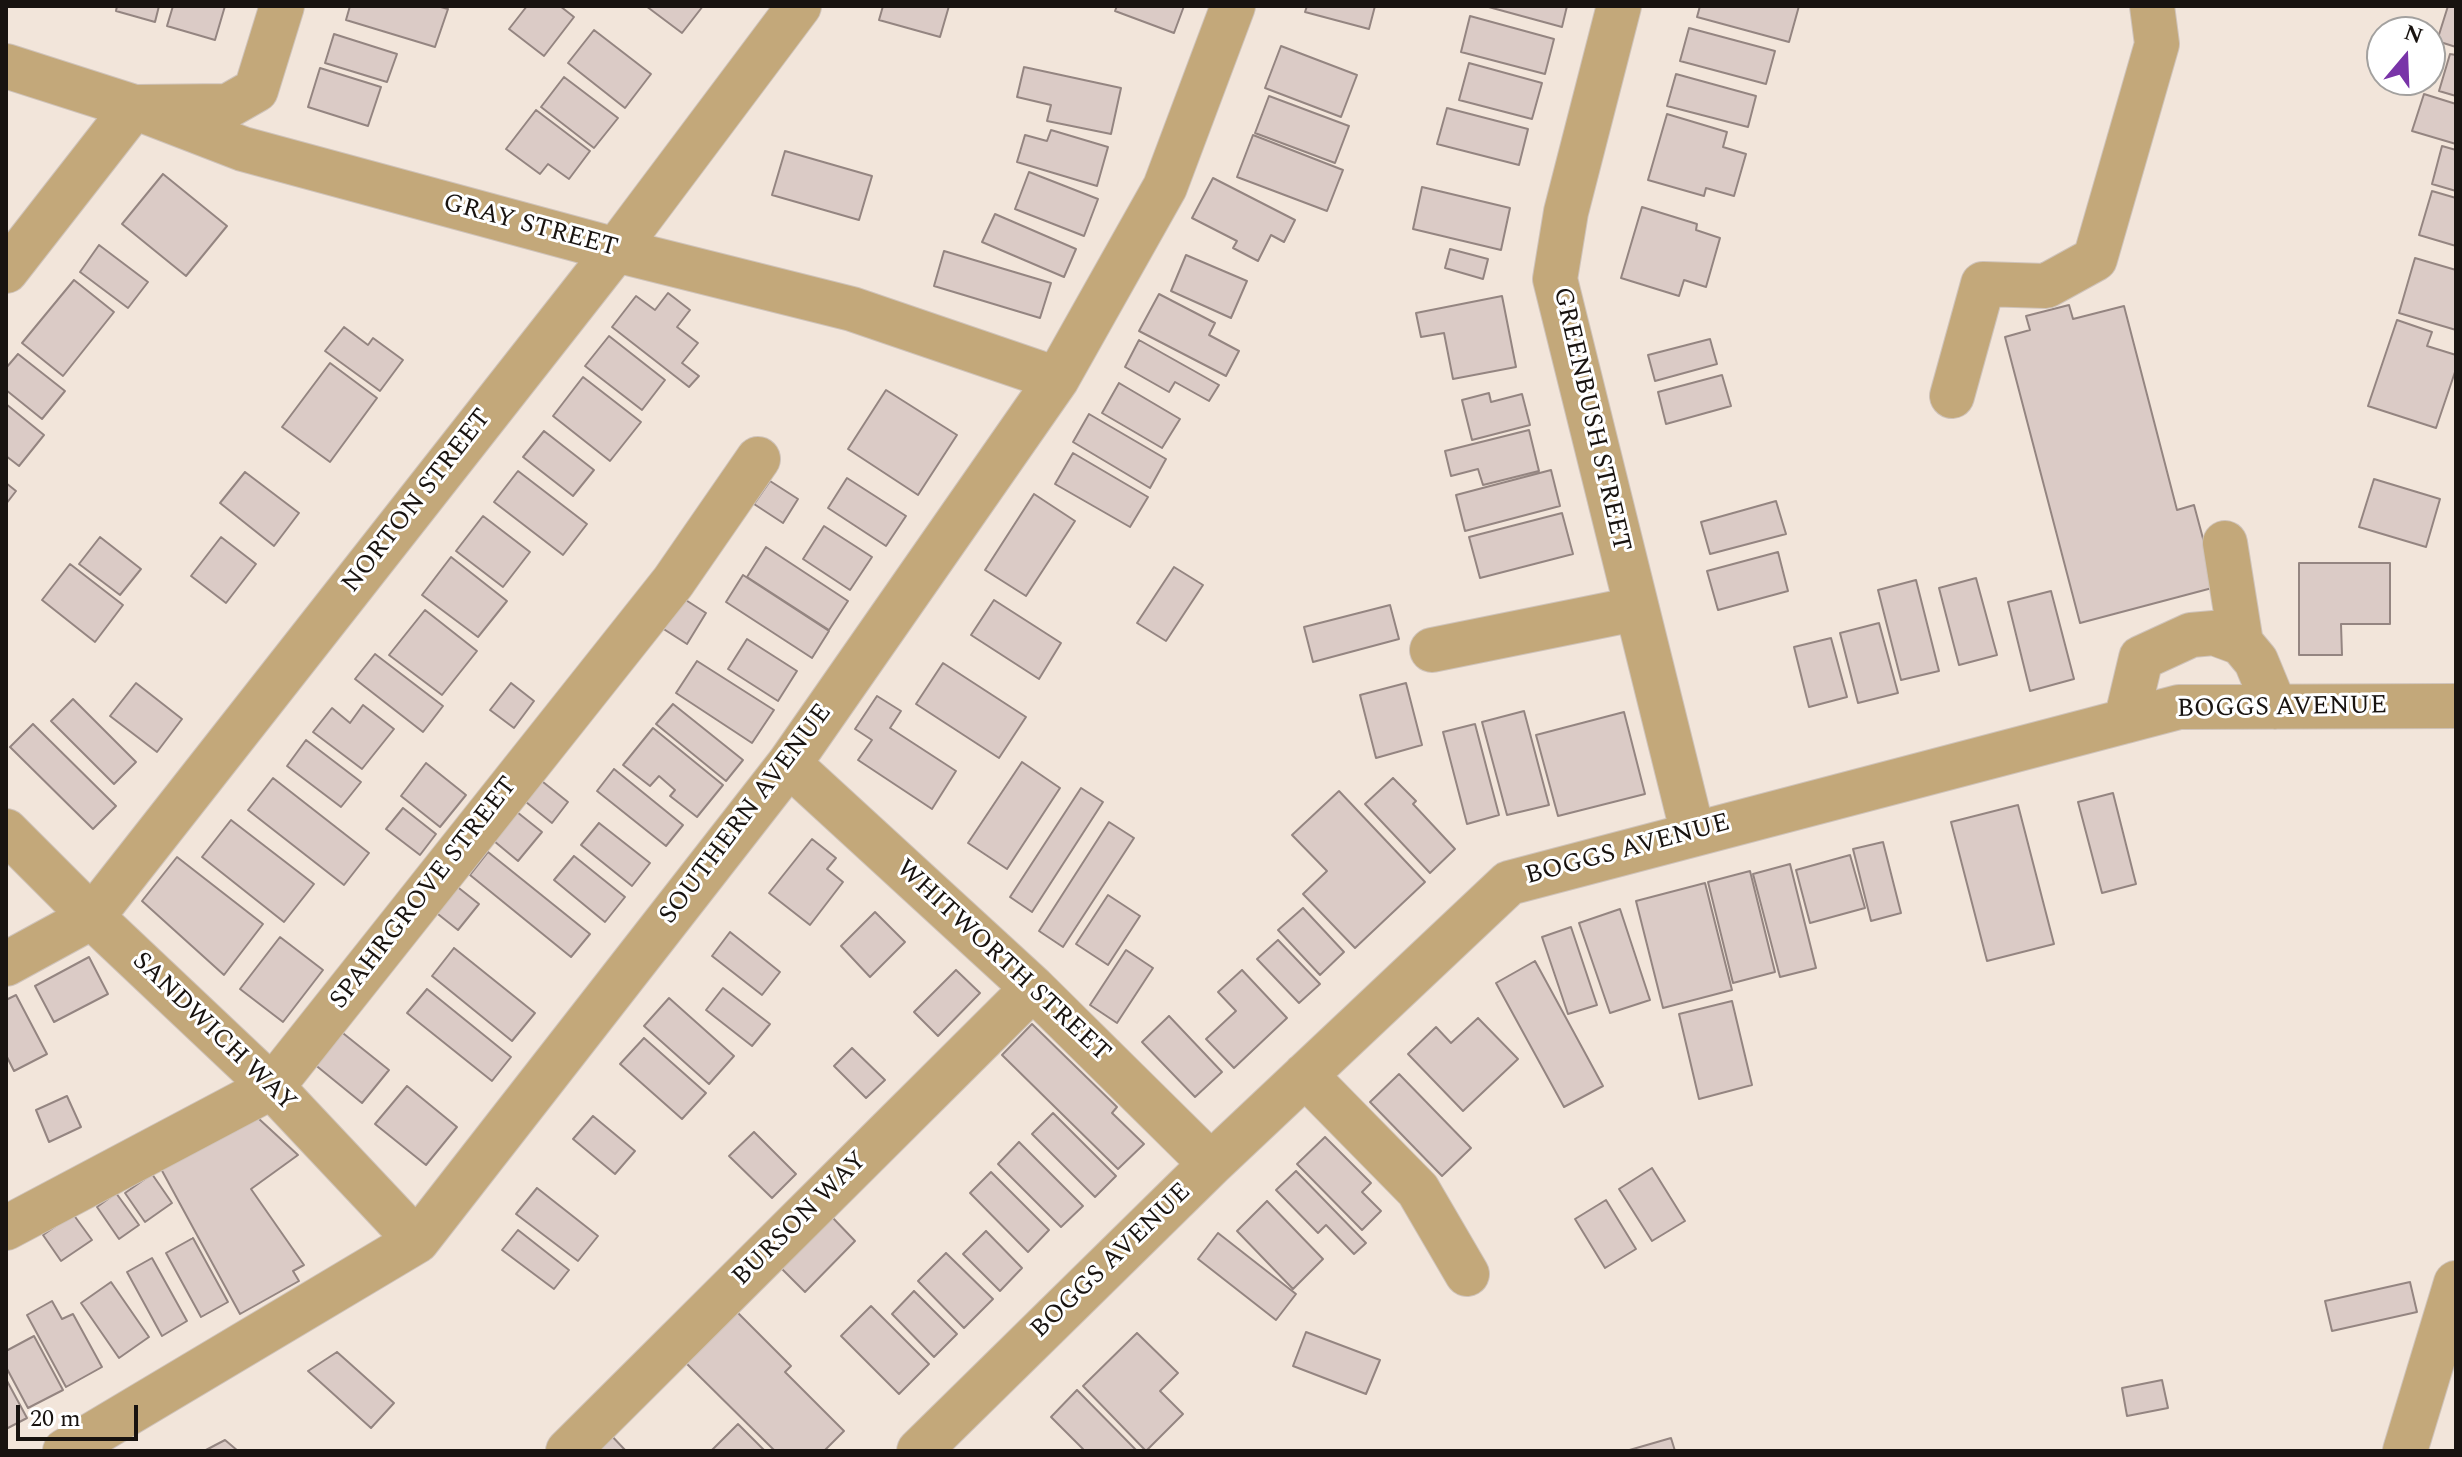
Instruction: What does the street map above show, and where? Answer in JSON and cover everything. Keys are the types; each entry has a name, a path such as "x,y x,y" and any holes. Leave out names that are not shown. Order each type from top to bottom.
{"street":[{"path":"6,271 134,107 177,104 228,106 256,90 282,6"},
{"name":"NORTON STREET","path":"6,964 92,917 616,250 799,6"},
{"name":"SOUTHERN AVENUE","path":"65,1451 417,1241 789,764 1057,379 1165,187 1233,6"},
{"name":"GREENBUSH STREET","path":"1619,6 1566,212 1555,279 1693,834"},
{"path":"1952,396 1983,284 2046,286 2095,259 2157,44 2152,6"},
{"name":"GRAY STREET","path":"6,66 134,107 243,149 616,250 852,309 1057,379"},
{"name":"SPAHRGROVE STREET","path":"6,1228 272,1087 673,582 758,459"},
{"path":"2225,543 2241,643"},
{"path":"1432,650 1635,609"},
{"path":"2126,721 2141,658 2191,635 2214,633 2241,643 2256,661 2275,707"},
{"name":"BOGGS AVENUE","path":"919,1451 1211,1164 1509,883 2179,707 2456,706"},
{"name":"WHITWORTH STREET","path":"789,764 1033,988 1211,1164"},
{"name":"SANDWICH WAY","path":"6,831 272,1087 417,1241"},
{"name":"BURSON WAY","path":"568,1451 1033,988"},
{"path":"1305,1075 1418,1190 1467,1274"},
{"path":"2405,1451 2456,1283"}],"building":[{"path":"117,6 159,6 155,22 116,11"},
{"path":"173,6 225,6 215,40 167,26"},
{"path":"350,6 437,6 448,9 435,47 346,20"},
{"path":"527,6 560,6 574,17 544,56 509,29"},
{"path":"646,6 703,6 682,33"},
{"path":"883,6 949,6 940,37 879,20"},
{"path":"1117,6 1184,6 1174,33 1115,11"},
{"path":"1307,6 1375,6 1369,29 1305,12"},
{"path":"1485,6 1567,6 1562,27"},
{"path":"1700,6 1799,6 1789,42 1697,17"},
{"path":"2448,6 2456,6 2456,47 2446,44 2445,16"},
{"path":"1470,16 1554,39 1545,74 1461,52"},
{"path":"1689,28 1775,51 1766,84 1680,61"},
{"path":"594,30 651,74 625,108 568,63"},
{"path":"334,34 397,54 387,82 325,63"},
{"path":"1281,46 1357,75 1341,117 1265,88"},
{"path":"2450,54 2456,55 2456,96 2446,93 2446,67"},
{"path":"1469,63 1542,83 1532,119 1459,100"},
{"path":"1024,67 1121,88 1111,134 1047,121 1051,105 1017,97"},
{"path":"320,68 381,87 368,126 308,107"},
{"path":"1676,74 1756,96 1748,127 1667,106"},
{"path":"564,77 618,118 594,148 541,107"},
{"path":"1269,96 1349,126 1335,163 1255,133"},
{"path":"2423,96 2456,104 2456,144 2412,131"},
{"path":"1447,108 1528,129 1519,165 1437,144"},
{"path":"536,110 590,151 569,179 548,164 540,174 506,149"},
{"path":"1667,114 1727,132 1723,147 1746,154 1734,196 1706,188 1704,196 1648,180"},
{"path":"1051,130 1108,147 1097,186 1017,162 1025,135 1047,141"},
{"path":"1253,135 1343,170 1327,211 1237,177"},
{"path":"2442,146 2456,150 2456,191 2432,184"},
{"path":"785,151 872,176 859,220 772,195"},
{"path":"1029,172 1098,199 1084,236 1015,209"},
{"path":"163,174 227,226 186,276 122,224"},
{"path":"1213,178 1295,220 1284,242 1271,235 1258,261 1233,248 1237,241 1192,218"},
{"path":"1422,187 1510,208 1501,250 1413,229"},
{"path":"2432,191 2456,198 2456,246 2419,235"},
{"path":"1642,207 1697,224 1696,230 1720,238 1706,287 1684,280 1679,296 1621,278"},
{"path":"995,214 1076,249 1064,277 982,242"},
{"path":"99,245 148,282 128,308 80,272"},
{"path":"1450,249 1488,259 1483,279 1445,268"},
{"path":"944,251 1051,283 1040,318 934,286"},
{"path":"1186,255 1247,281 1231,318 1171,291"},
{"path":"2415,258 2456,270 2456,330 2399,313"},
{"path":"74,280 114,312 63,376 22,343"},
{"path":"668,293 690,310 677,327 698,343 682,363 699,376 689,387 612,327 636,296 655,310"},
{"path":"1159,294 1215,323 1209,335 1239,351 1226,376 1139,331"},
{"path":"1502,296 1516,367 1453,379 1444,333 1421,337 1416,313"},
{"path":"2069,305 2073,319 2124,306 2177,510 2194,505 2216,587 2080,623 2005,337 2030,330 2026,316"},
{"path":"2397,320 2432,332 2427,346 2456,355 2456,369 2436,428 2368,406"},
{"path":"344,327 368,345 373,338 403,360 380,391 325,351"},
{"path":"609,336 665,380 642,410 585,366"},
{"path":"1710,339 1717,364 1655,381 1648,355"},
{"path":"1139,340 1219,385 1209,401 1175,382 1169,392 1125,367"},
{"path":"18,354 65,391 42,419 6,390 6,368"},
{"path":"330,363 377,398 330,462 282,427"},
{"path":"1722,375 1731,406 1666,424 1658,392"},
{"path":"583,377 641,422 610,461 553,416"},
{"path":"1119,383 1180,419 1162,448 1102,413"},
{"path":"886,390 957,435 918,495 848,449"},
{"path":"1489,393 1491,402 1522,394 1530,425 1472,440 1462,400"},
{"path":"6,404 44,435 19,466 6,456"},
{"path":"1089,414 1166,459 1150,488 1073,442"},
{"path":"1529,430 1539,471 1483,485 1478,469 1451,476 1445,451"},
{"path":"544,431 594,470 573,496 523,457"},
{"path":"1073,453 1148,497 1130,527 1055,484"},
{"path":"1551,470 1560,506 1465,531 1456,495"},
{"path":"518,471 587,524 563,555 494,502"},
{"path":"245,472 299,513 274,546 220,503"},
{"path":"847,478 906,516 886,546 828,508"},
{"path":"2374,479 2440,499 2426,547 2359,527"},
{"path":"770,481 798,499 783,523 754,504"},
{"path":"6,483 16,491 6,504"},
{"path":"1034,494 1075,521 1026,596 985,570"},
{"path":"1776,501 1786,534 1710,554 1701,522"},
{"path":"1562,513 1573,554 1480,578 1469,537"},
{"path":"483,516 530,552 503,587 456,551"},
{"path":"824,526 872,557 850,590 803,559"},
{"path":"100,537 141,569 120,595 79,564"},
{"path":"221,537 256,564 226,603 191,576"},
{"path":"766,547 848,601 829,630 747,577"},
{"path":"1778,552 1788,591 1718,610 1707,571"},
{"path":"451,557 507,601 478,637 422,595"},
{"path":"2299,563 2390,563 2390,624 2341,624 2342,655 2299,655"},
{"path":"70,564 123,605 95,642 42,600"},
{"path":"1174,567 1203,585 1166,641 1137,623"},
{"path":"743,575 829,631 812,658 726,602"},
{"path":"1976,578 1997,655 1959,665 1939,588"},
{"path":"1916,580 1939,671 1901,680 1878,590"},
{"path":"2051,591 2074,679 2030,691 2008,602"},
{"path":"681,597 706,613 687,644 662,628"},
{"path":"994,600 1061,643 1039,679 971,635"},
{"path":"1390,605 1399,639 1313,662 1304,627"},
{"path":"425,610 477,651 442,695 389,655"},
{"path":"1879,623 1898,693 1858,703 1840,633"},
{"path":"1831,638 1847,697 1809,707 1794,647"},
{"path":"747,639 797,671 778,701 728,669"},
{"path":"375,654 443,706 423,732 355,679"},
{"path":"697,661 774,710 752,743 676,693"},
{"path":"943,663 1026,717 999,758 916,704"},
{"path":"136,683 182,719 157,752 110,716"},
{"path":"511,683 534,701 514,728 490,710"},
{"path":"1406,683 1422,745 1376,758 1360,695"},
{"path":"877,696 901,711 890,728 956,771 932,809 858,760 872,740 855,729"},
{"path":"73,699 136,762 114,784 51,721"},
{"path":"673,704 743,760 726,781 656,724"},
{"path":"363,705 394,729 362,769 313,732 332,708 350,723"},
{"path":"1524,711 1549,805 1507,815 1482,722"},
{"path":"1624,712 1645,794 1558,816 1536,735"},
{"path":"33,724 116,806 93,829 10,747"},
{"path":"1475,724 1499,815 1467,824 1443,732"},
{"path":"653,728 723,785 697,817 670,796 675,790 659,776 650,786 623,765"},
{"path":"306,740 361,782 341,807 287,766"},
{"path":"1022,762 1060,788 1007,869 968,843"},
{"path":"426,763 466,795 440,827 401,796"},
{"path":"614,769 683,825 666,846 597,791"},
{"path":"273,778 369,853 344,885 248,810"},
{"path":"538,778 568,802 552,823 521,798"},
{"path":"1393,778 1455,849 1430,873 1365,804"},
{"path":"1081,788 1103,802 1032,912 1010,897"},
{"path":"1339,791 1425,882 1355,948 1303,894 1327,871 1292,835"},
{"path":"2113,793 2136,884 2102,893 2078,802"},
{"path":"2018,805 2054,944 1987,961 1951,822"},
{"path":"403,808 436,834 420,855 386,829"},
{"path":"512,808 542,832 518,861 488,836"},
{"path":"231,820 314,884 284,922 202,857"},
{"path":"1109,822 1134,838 1063,947 1039,931"},
{"path":"599,823 650,863 632,886 581,845"},
{"path":"812,839 836,858 827,869 843,882 810,925 769,893"},
{"path":"1883,842 1901,913 1871,921 1853,849"},
{"path":"488,852 590,934 571,957 470,875"},
{"path":"1850,855 1865,908 1810,923 1796,870"},
{"path":"574,856 625,897 605,922 554,880"},
{"path":"177,857 263,924 224,975 142,901"},
{"path":"1790,864 1816,968 1780,977 1753,874"},
{"path":"1750,871 1775,972 1733,983 1708,882"},
{"path":"450,881 479,904 458,930 429,907"},
{"path":"1705,883 1732,990 1663,1008 1636,901"},
{"path":"1108,895 1140,916 1108,965 1076,944"},
{"path":"1303,908 1344,952 1320,975 1278,930"},
{"path":"1620,909 1650,1000 1610,1013 1579,923"},
{"path":"875,912 905,942 870,977 841,946"},
{"path":"1571,927 1597,1005 1568,1014 1542,937"},
{"path":"730,932 780,972 762,995 712,956"},
{"path":"280,937 323,970 283,1022 240,989"},
{"path":"1278,940 1320,984 1299,1003 1257,959"},
{"path":"454,948 535,1013 512,1041 432,976"},
{"path":"1126,950 1153,968 1117,1023 1090,1005"},
{"path":"89,957 108,994 54,1022 35,986"},
{"path":"1535,961 1603,1086 1564,1107 1496,983"},
{"path":"956,970 980,993 938,1036 914,1012"},
{"path":"1242,970 1287,1018 1234,1068 1206,1039 1236,1011 1218,992"},
{"path":"723,988 770,1024 752,1046 706,1010"},
{"path":"427,989 511,1057 492,1081 407,1013"},
{"path":"16,995 47,1054 14,1071 6,1055 6,1000"},
{"path":"669,998 734,1056 709,1084 644,1026"},
{"path":"1732,1001 1752,1085 1699,1099 1679,1014"},
{"path":"1169,1016 1222,1072 1195,1097 1142,1042"},
{"path":"1478,1018 1518,1059 1463,1111 1408,1054 1436,1027 1451,1043"},
{"path":"1032,1024 1117,1107 1112,1113 1144,1144 1118,1169 1002,1055"},
{"path":"334,1026 389,1070 362,1103 308,1059"},
{"path":"644,1038 706,1093 682,1119 620,1064"},
{"path":"852,1048 885,1080 866,1098 834,1066"},
{"path":"1399,1074 1471,1148 1442,1176 1370,1102"},
{"path":"407,1086 457,1127 426,1165 375,1124"},
{"path":"67,1096 81,1127 49,1142 36,1110"},
{"path":"245,1106 298,1155 251,1189 304,1265 293,1271 299,1281 240,1314 154,1156"},
{"path":"1053,1113 1116,1176 1095,1197 1032,1134"},
{"path":"593,1116 635,1151 615,1174 573,1139"},
{"path":"754,1132 796,1174 772,1198 729,1156"},
{"path":"1325,1137 1371,1183 1362,1192 1381,1211 1362,1230 1297,1164"},
{"path":"1019,1142 1083,1206 1061,1227 998,1164"},
{"path":"1652,1168 1685,1221 1652,1241 1619,1189"},
{"path":"1296,1171 1366,1243 1354,1254 1326,1225 1318,1233 1276,1190"},
{"path":"991,1172 1049,1230 1028,1252 970,1193"},
{"path":"152,1174 172,1203 145,1222 125,1193"},
{"path":"537,1188 598,1236 578,1261 516,1214"},
{"path":"116,1193 139,1225 119,1239 97,1207"},
{"path":"1606,1200 1636,1249 1605,1268 1575,1219"},
{"path":"1267,1201 1323,1259 1293,1289 1237,1231"},
{"path":"73,1214 92,1240 61,1261 43,1235"},
{"path":"831,1216 855,1241 805,1292 780,1267"},
{"path":"518,1230 569,1270 554,1289 502,1250"},
{"path":"986,1231 1022,1268 1000,1291 963,1254"},
{"path":"1218,1233 1296,1294 1276,1320 1198,1259"},
{"path":"193,1238 228,1302 201,1317 166,1253"},
{"path":"946,1253 993,1299 964,1328 918,1281"},
{"path":"152,1258 187,1321 162,1336 127,1272"},
{"path":"111,1282 149,1337 119,1358 81,1303"},
{"path":"2410,1282 2417,1312 2332,1331 2325,1301"},
{"path":"914,1291 957,1334 934,1357 892,1314"},
{"path":"52,1301 62,1319 73,1314 102,1367 66,1387 27,1315"},
{"path":"871,1306 929,1364 899,1394 841,1336"},
{"path":"735,1310 791,1366 785,1372 844,1431 824,1451 775,1451 684,1361"},
{"path":"1306,1332 1380,1360 1366,1394 1293,1366"},
{"path":"1137,1333 1178,1373 1160,1391 1183,1414 1146,1451 1083,1386"},
{"path":"34,1336 63,1390 28,1408 6,1367 6,1351"},
{"path":"337,1352 394,1403 371,1428 308,1371"},
{"path":"6,1379 27,1418 6,1429"},
{"path":"2162,1380 2168,1408 2127,1416 2122,1388"},
{"path":"1077,1390 1137,1451 1081,1451 1083,1449 1051,1417"},
{"path":"738,1424 765,1451 711,1451"},
{"path":"608,1432 626,1451 589,1451"},
{"path":"1671,1438 1675,1451 1626,1451"},
{"path":"225,1440 238,1451 204,1451"}]}
